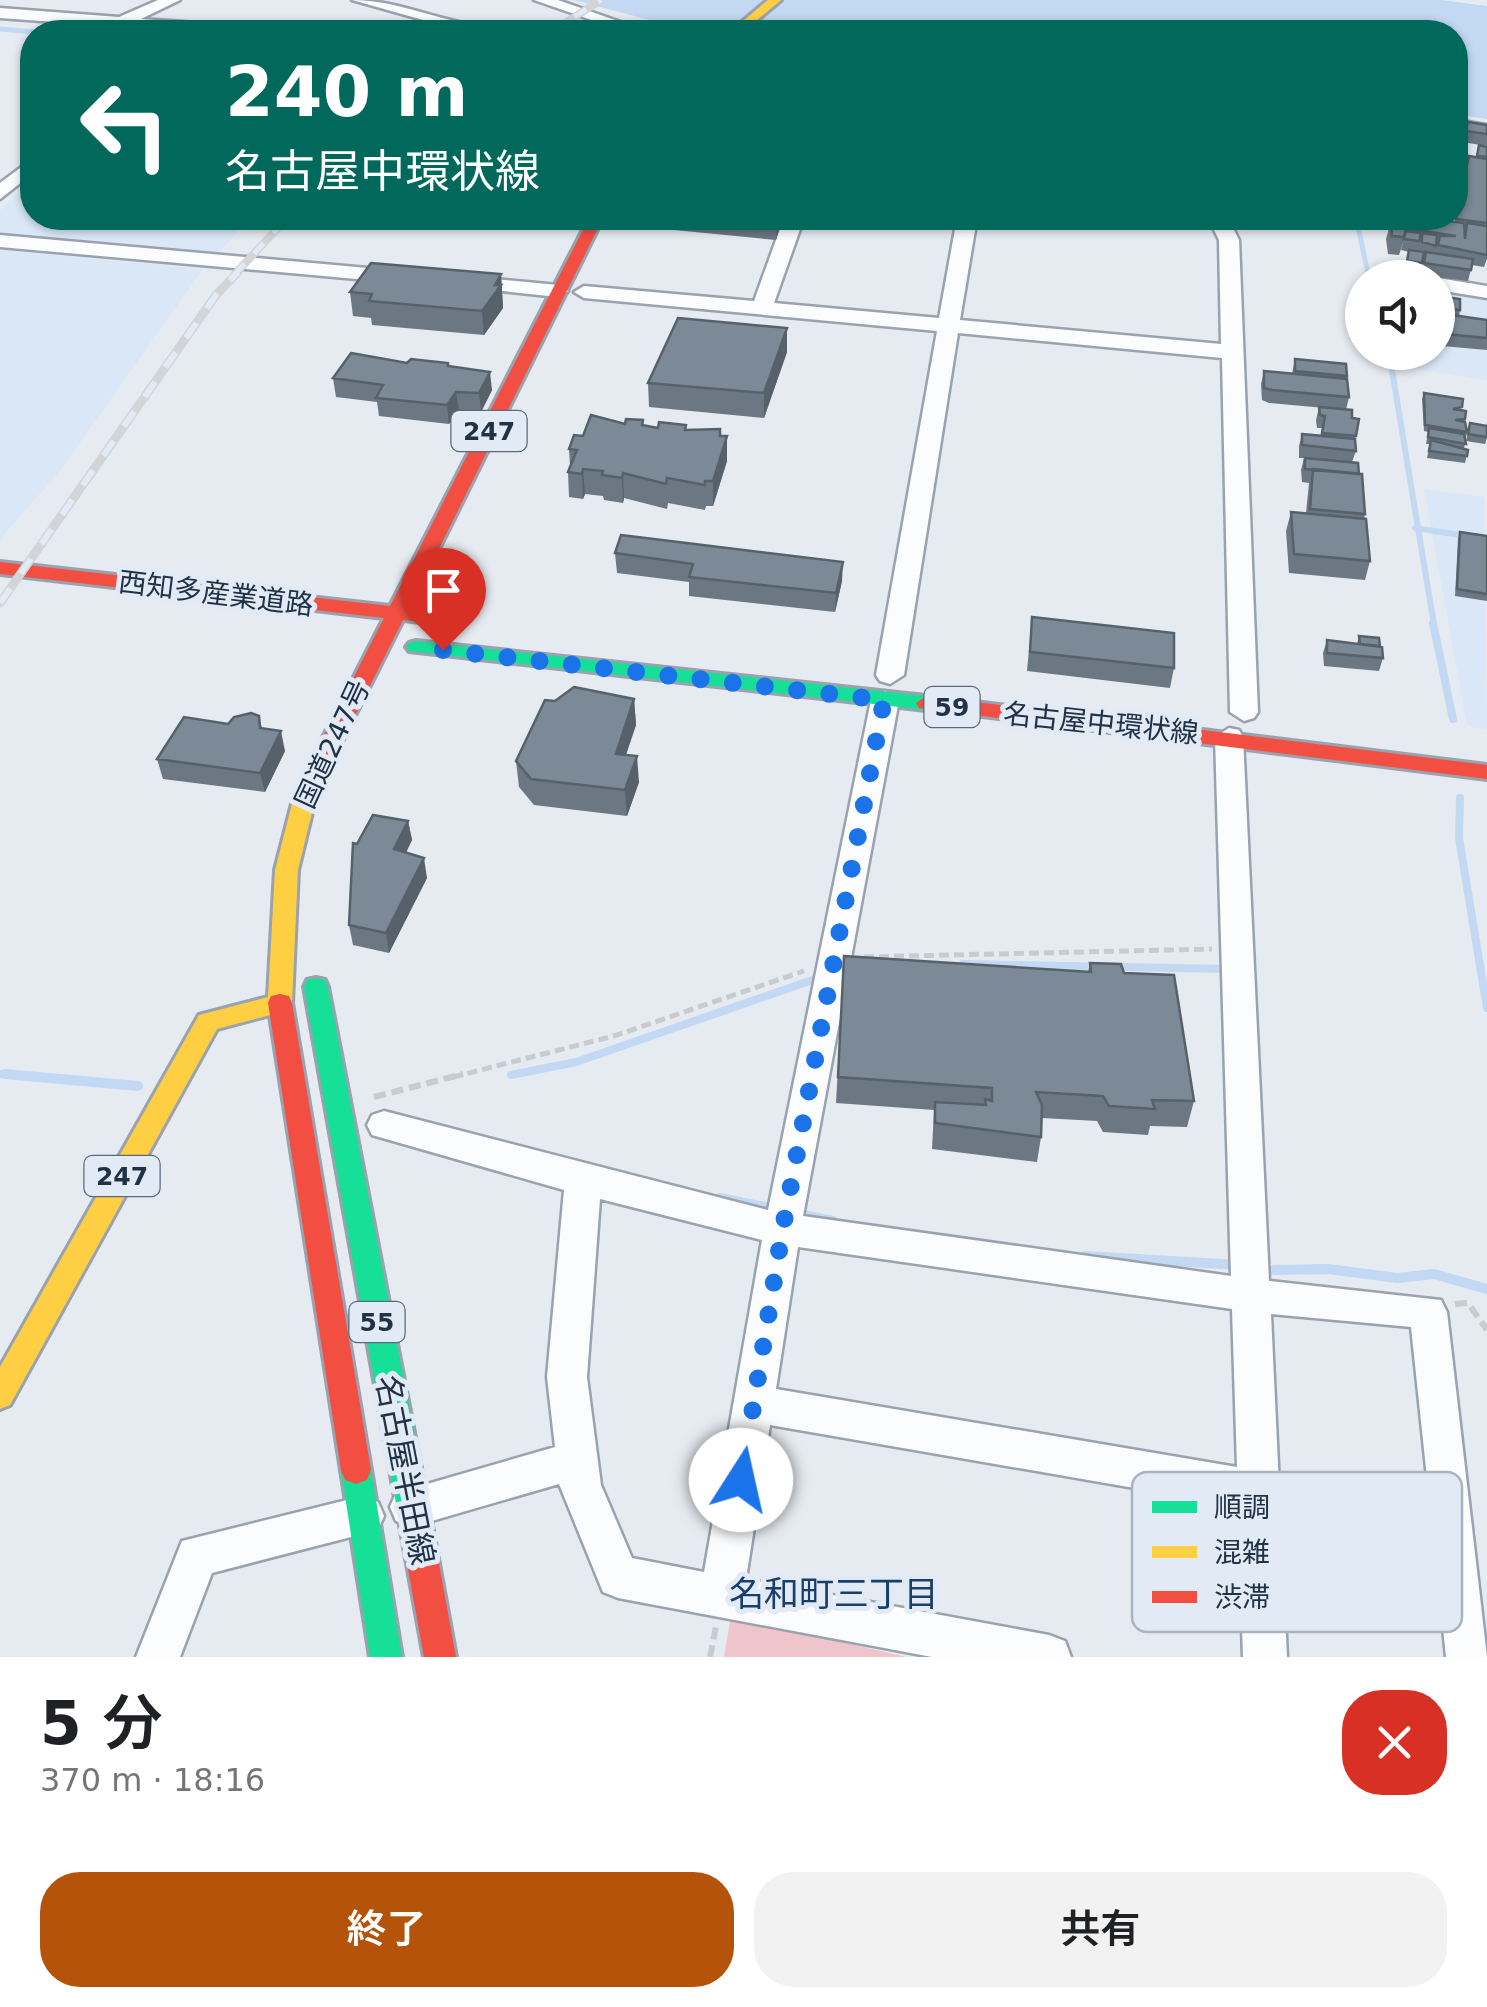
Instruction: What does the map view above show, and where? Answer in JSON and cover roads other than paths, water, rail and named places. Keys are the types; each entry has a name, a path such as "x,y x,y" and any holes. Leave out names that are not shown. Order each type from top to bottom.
{"main road":[{"path":"751,20 775,0"},
{"name":"国道247号","path":"280,1003 280,918 290,837 312,777 590,230"},
{"path":"581,301 616,230"},
{"name":"西知多産業道路","path":"0,568 397,614 442,612 412,656 381,644 348,639"},
{"name":"名古屋中環状線","path":"412,656 882,683 1240,719 1487,772"},
{"name":"名古屋中環状線","path":"882,683 949,682"},
{"name":"名古屋半田線","path":"316,979 440,1657"},
{"name":"247","path":"0,1395 208,1022 280,1003"},
{"name":"名古屋半田線","path":"280,1003 386,1657"}],"street":[{"path":"360,0 437,20"},
{"path":"542,0 604,20"},
{"path":"123,20 157,2"},
{"path":"0,13 93,20"},
{"path":"0,193 20,175"},
{"path":"762,308 790,230"},
{"path":"722,1594 785,1219 966,230"},
{"path":"1224,230 1229,240 1240,719 1238,951 1259,1472"},
{"path":"0,241 558,292"},
{"path":"1455,287 1487,292"},
{"path":"581,301 762,308 1232,352"},
{"path":"384,1125 583,1180 785,1219 1254,1296 1428,1312 1447,1472"},
{"path":"583,1180 568,1377 580,1484 618,1577 1049,1657"},
{"path":"754,1404 1154,1472"},
{"path":"411,1507 578,1460"},
{"path":"158,1657 197,1556 363,1516"},
{"path":"1462,1605 1468,1657"},
{"path":"1264,1632 1265,1657"}],"waterway":[{"path":"0,29 20,31"},
{"path":"1359,230 1365,260"},
{"path":"1392,370 1418,528"},
{"path":"1418,528 1487,539"},
{"path":"1418,528 1434,625"},
{"path":"1433,623 1453,719"},
{"path":"1460,798 1459,838 1487,1008"},
{"path":"963,964 1229,969"},
{"path":"511,1075 576,1062 824,976"},
{"path":"0,1074 33,1077"},
{"path":"5,1074 138,1086"},
{"path":"720,1198 775,1209"},
{"path":"793,1213 833,1221"},
{"path":"1085,1256 1240,1265"},
{"path":"1274,1270 1328,1269 1397,1278 1434,1274 1487,1289"}],"railway":[{"path":"570,20 601,0"},
{"path":"235,274 276,230"},
{"path":"0,603 216,295 238,272"}],"district":[{"name":"名和町三丁目","path":"834,1594"}]}
